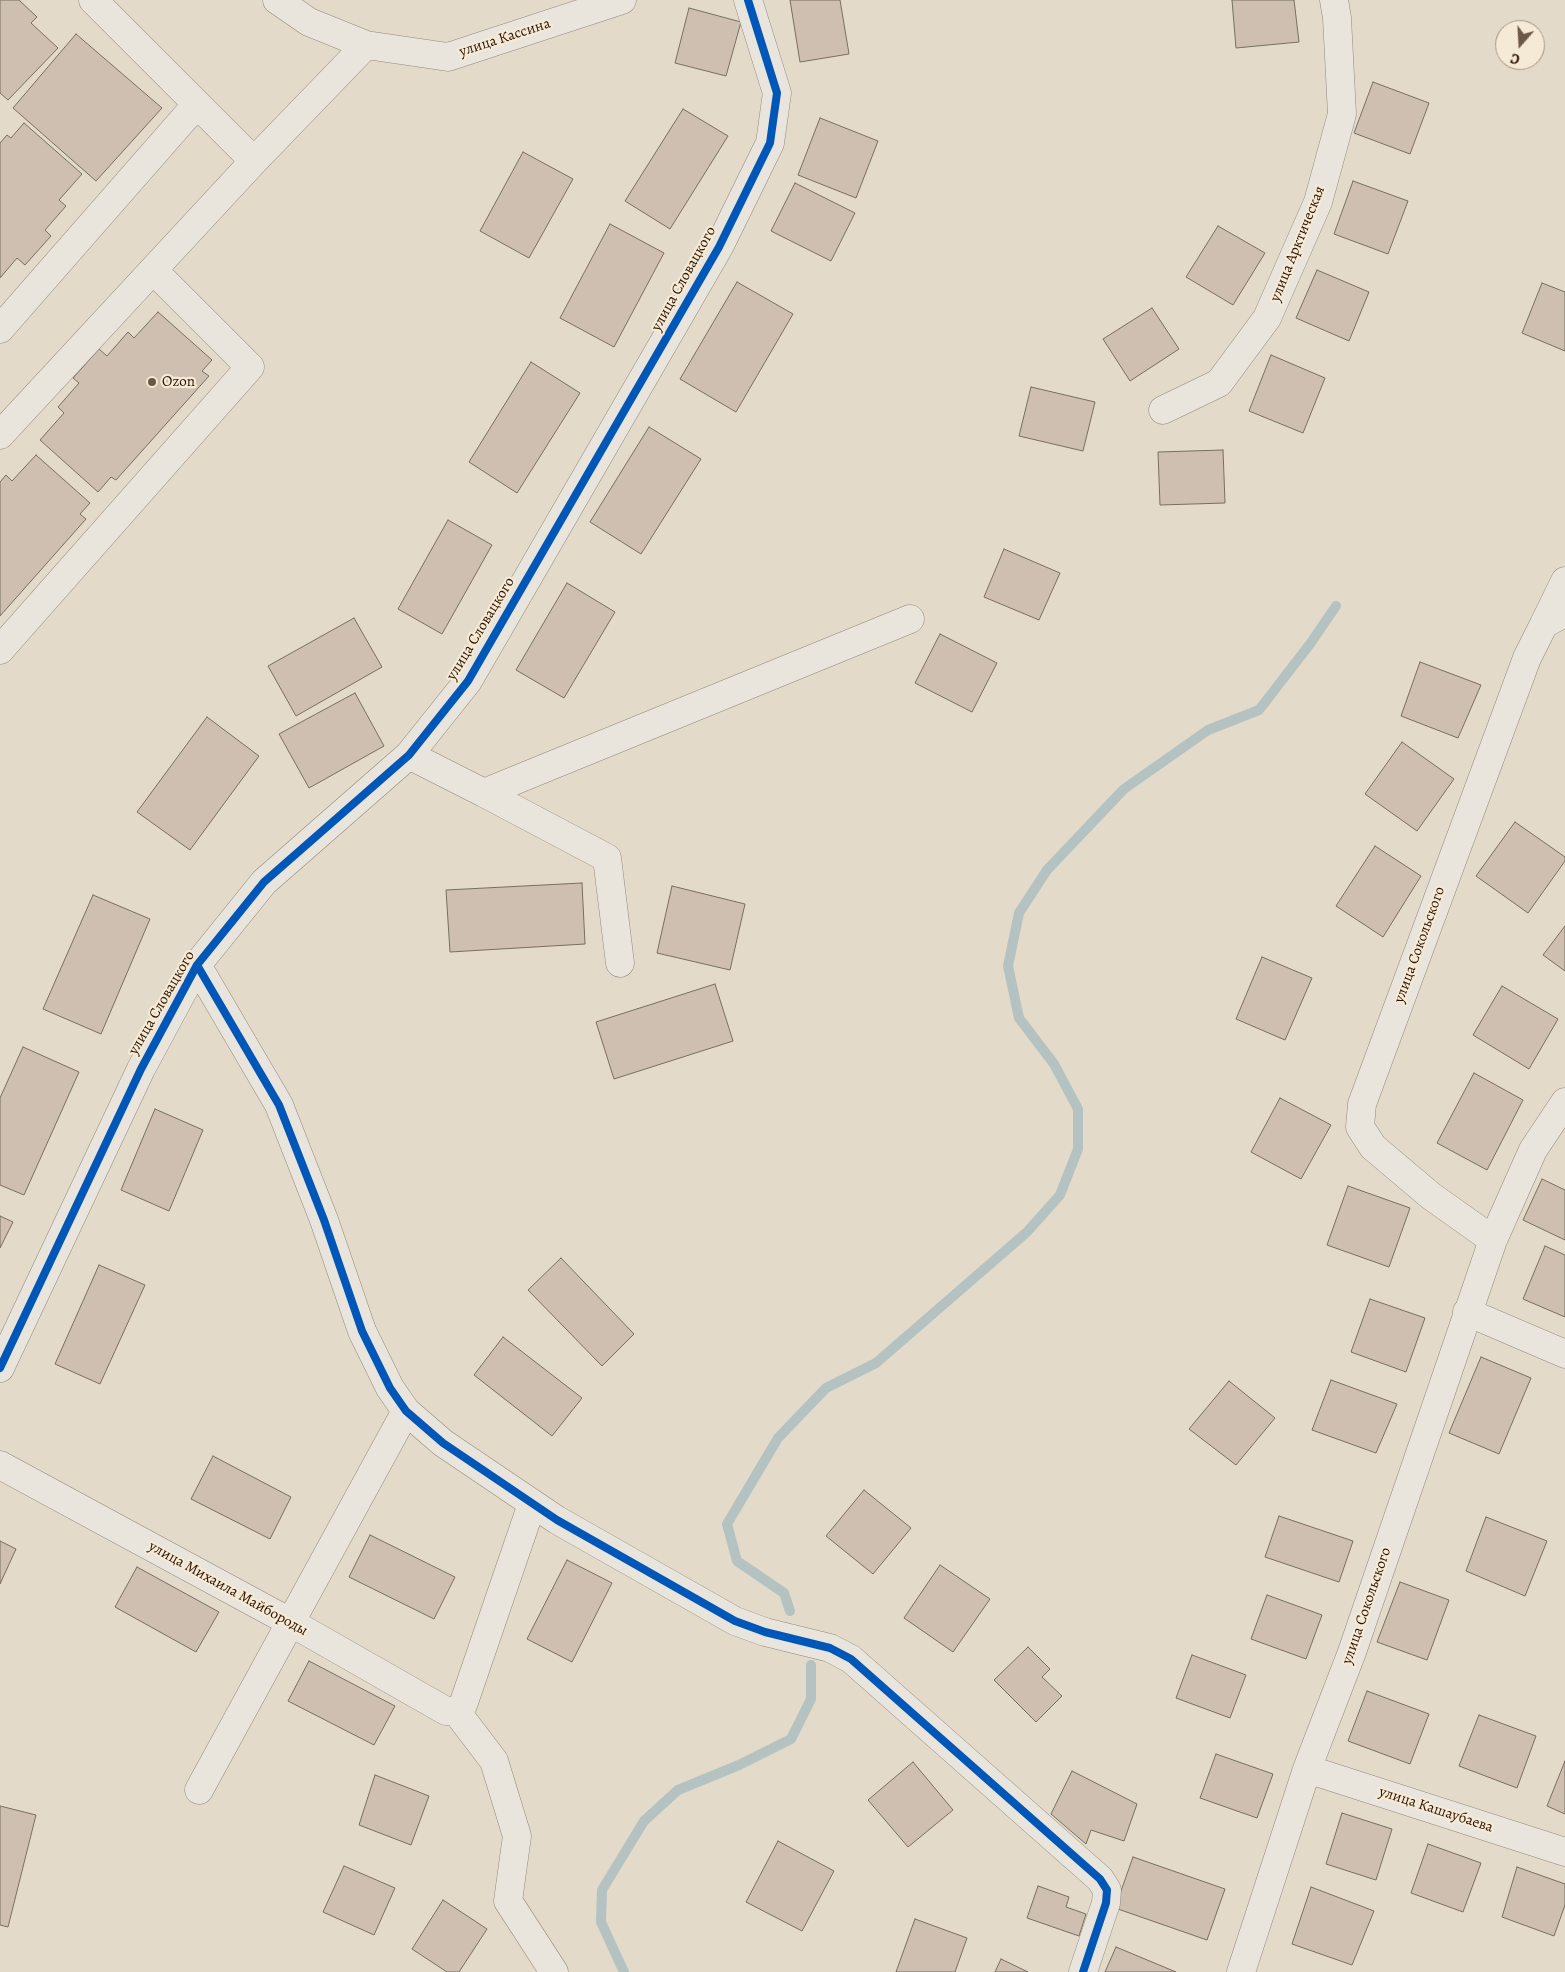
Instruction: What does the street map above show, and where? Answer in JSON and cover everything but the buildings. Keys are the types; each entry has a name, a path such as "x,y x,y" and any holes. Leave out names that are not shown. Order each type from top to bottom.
{"street":[{"path":"93,0 254,161"},
{"name":"улица Кассина","path":"277,0 309,22 366,45 448,56 622,0"},
{"name":"улица Словацкого","path":"0,1368 141,1068 197,964 264,882 409,755 468,681 720,247 770,143 777,93 748,0"},
{"name":"улица Арктическая","path":"1163,410 1219,382 1246,347 1267,318 1318,202 1342,114 1338,18 1334,0"},
{"path":"0,435 254,161 366,45"},
{"path":"0,329 197,104"},
{"path":"0,650 250,366 153,270"},
{"name":"улица Сокольского","path":"1493,1240 1431,1196 1373,1147 1360,1127 1365,1095 1513,693 1527,658 1554,619 1565,581"},
{"path":"484,793 910,619"},
{"path":"409,755 607,858 620,963"},
{"path":"197,964 279,1105 324,1220 362,1331 390,1388 406,1411 443,1443 557,1520 735,1621 765,1632 830,1648 851,1659 1100,1878 1107,1890 1106,1903 1083,1972"},
{"name":"улица Сокольского","path":"1241,1972 1307,1769 1352,1652 1493,1240 1533,1150 1565,1102"},
{"path":"1467,1312 1565,1354"},
{"path":"199,1790 406,1411"},
{"name":"улица Михаила Майбороды","path":"0,1464 290,1622 446,1711 456,1711"},
{"path":"532,1504 463,1704 456,1711 494,1761 517,1836 508,1901 554,1972"},
{"name":"улица Кашаубаева","path":"1307,1769 1565,1852"}],"waterway":[{"path":"790,1611 784,1593 737,1561 727,1524 778,1438 826,1388 876,1363 1027,1232 1060,1195 1078,1149 1078,1109 1054,1064 1019,1018 1008,966 1019,913 1047,870 1124,789 1208,730 1259,710 1310,644 1336,606"},
{"path":"624,1972 601,1922 602,1890 644,1821 678,1790 739,1765 791,1739 811,1699 811,1665"}],"cycle path":[{"path":"0,1368 141,1069 197,965 264,882 409,755 468,681 719,247 770,143 777,93 748,0"},
{"path":"197,965 279,1105 324,1220 362,1331 390,1388 406,1411 443,1443 557,1520 735,1621 765,1632 830,1648 851,1659 1100,1879 1107,1890 1106,1903 1083,1972"}],"place":[{"name":"Ozon","path":"152,382"}]}
